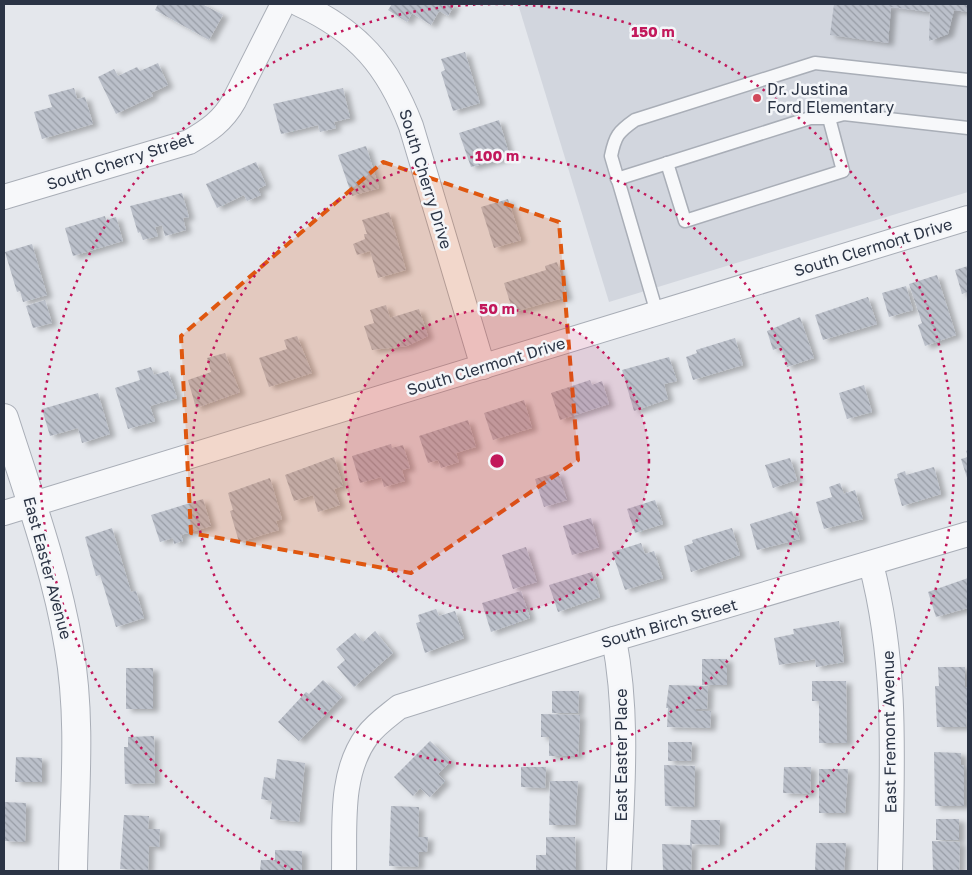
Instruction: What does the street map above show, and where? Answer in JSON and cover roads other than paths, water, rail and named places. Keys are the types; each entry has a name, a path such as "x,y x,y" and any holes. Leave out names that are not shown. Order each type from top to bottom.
{"street":[{"name":"South Cherry Street","path":"4,197 188,142 214,127 227,113 234,101 283,4"},
{"name":"South Cherry Drive","path":"299,4 328,17 355,38 377,62 400,96 412,126 484,367"},
{"name":"South Clermont Drive","path":"4,513 968,218"},
{"name":"East Easter Avenue","path":"4,418 57,589 70,649 76,715 73,871"},
{"name":"South Birch Street","path":"344,871 346,792 355,756 377,725 399,708 414,701 614,639 968,534"},
{"name":"East Fremont Avenue","path":"871,564 880,600 892,682 890,871"},
{"name":"East Easter Place","path":"614,639 621,678 624,718 619,871"}],"lane":[{"path":"657,313 610,156 614,139 621,130 635,120 815,63 968,80"},
{"path":"617,179 810,118 829,118 844,114 968,128"},
{"path":"667,163 685,221 843,171 829,118"}],"place":[{"name":"Dr. Justina Ford Elementary","path":"757,98"}]}
